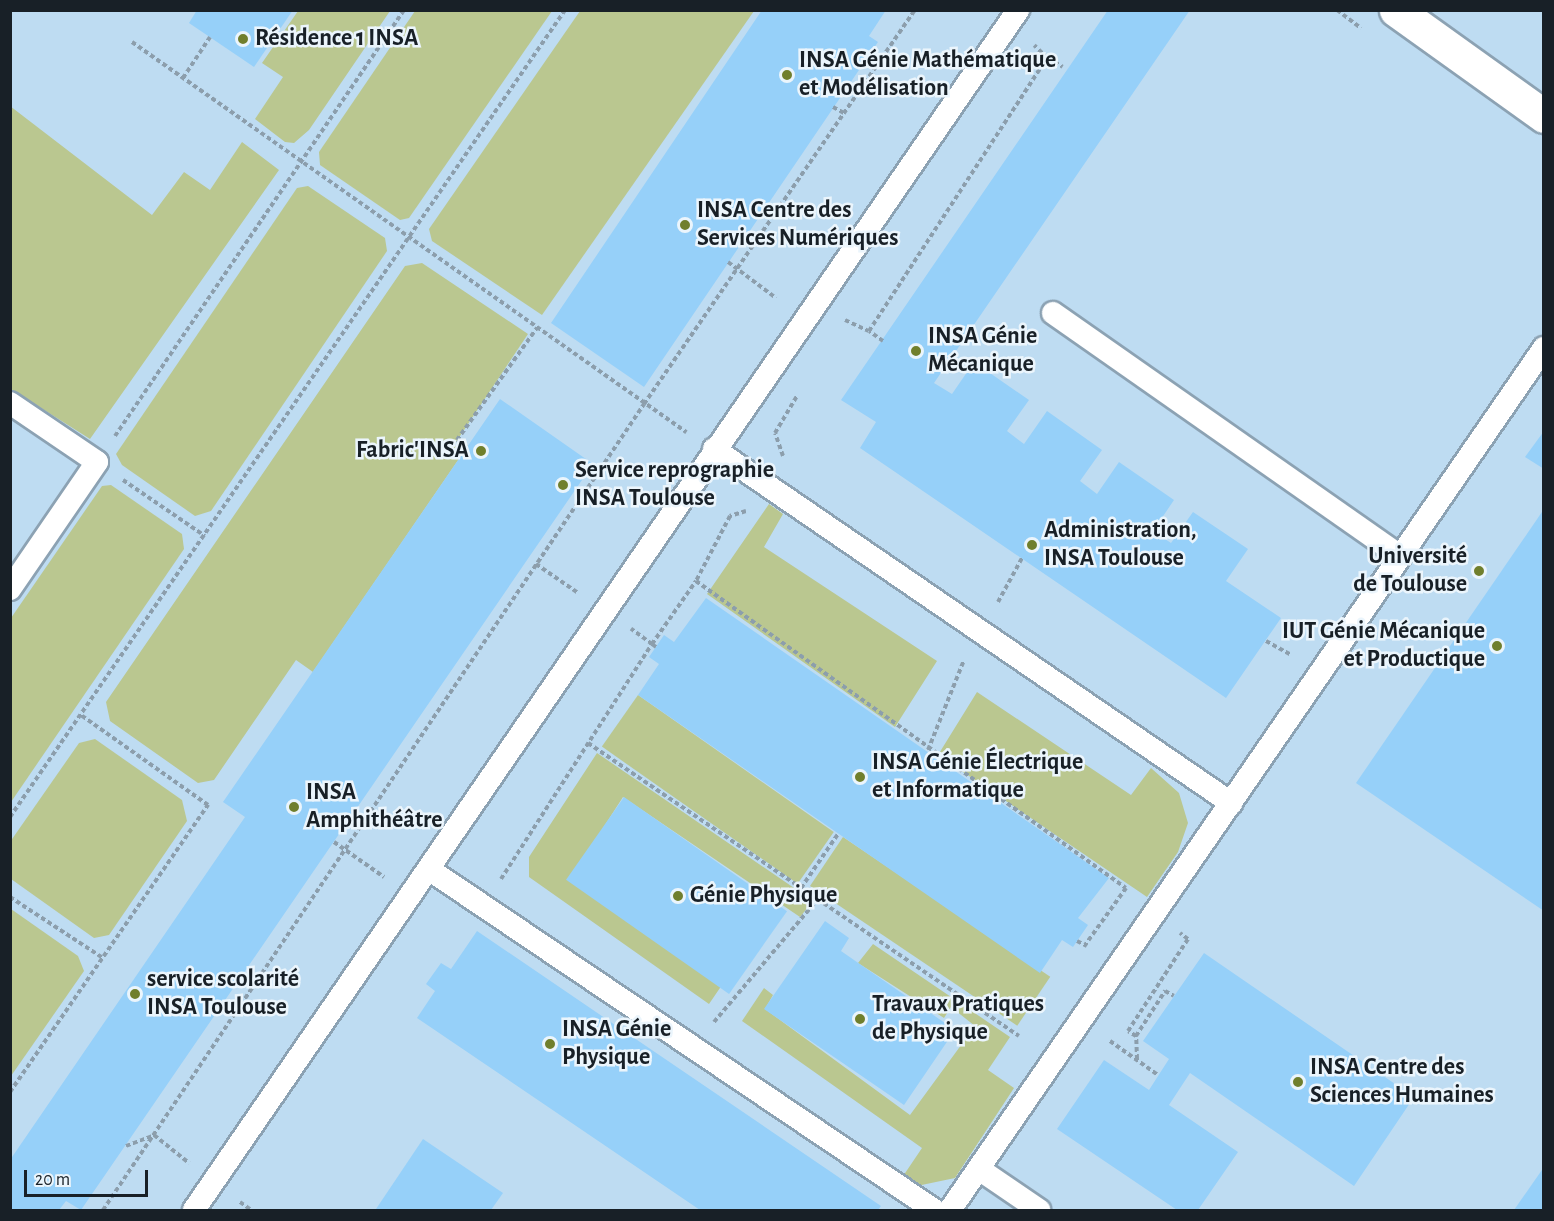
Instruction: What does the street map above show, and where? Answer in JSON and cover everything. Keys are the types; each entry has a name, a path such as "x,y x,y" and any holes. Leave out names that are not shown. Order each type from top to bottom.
{"street":[{"path":"1396,10 1544,116"}],"lane":[{"path":"194,1210 412,897 714,449 1018,10"},
{"path":"1053,313 1400,556"},
{"path":"950,1210 1544,348"},
{"path":"10,403 97,462 10,589"},
{"path":"714,449 1231,803"},
{"path":"430,870 934,1210"},
{"path":"979,1169 1039,1210"}],"path":[{"path":"205,536 97,462 404,10"},
{"path":"10,818 565,10"},
{"path":"103,1210 644,404 915,10"},
{"path":"1036,35 1031,43 1047,58 1063,67"},
{"path":"183,78 210,37"},
{"path":"132,42 301,164 669,421"},
{"path":"869,331 1047,58"},
{"path":"833,107 844,113"},
{"path":"728,262 776,298"},
{"path":"837,328 843,319 883,340"},
{"path":"467,447 458,440 537,328"},
{"path":"787,467 775,433 803,385"},
{"path":"498,884 696,581 730,516 758,507"},
{"path":"995,607 1022,558"},
{"path":"696,581 932,745 1126,888 1085,945"},
{"path":"928,750 932,745 969,648"},
{"path":"10,1092 208,805 81,715"},
{"path":"588,743 1019,1036"},
{"path":"801,888 838,834"},
{"path":"334,842 412,897"},
{"path":"10,897 103,958"},
{"path":"709,1028 818,899"},
{"path":"1136,1036 1128,1031 1188,939"},
{"path":"1137,1059 1136,1036 1165,991 1174,996"},
{"path":"1110,1041 1158,1075"}],"shaded area":[{"path":"10,11 1543,11 1543,1210 10,1210"}],"green space":[{"path":"298,11 390,11 309,130 294,143 285,142 255,119 283,77 262,63"},
{"path":"415,11 552,11 409,218 400,220 320,165 319,152"},
{"path":"580,11 754,11 542,315 432,241 429,229"},
{"path":"10,106 152,215 184,172 210,190 242,142 279,170 90,439 11,389"},
{"path":"308,186 385,238 387,251 211,511 195,516 122,465 116,454 297,188"},
{"path":"422,263 528,334 454,445 463,453 313,672 296,660 214,780 198,783 110,721 106,702 405,266"},
{"path":"111,485 182,534 184,549 11,802 11,618 102,486"},
{"path":"769,504 783,514 764,547 937,661 895,727 707,594"},
{"path":"977,692 1131,795 1151,768 1179,793 1188,823 1178,852 1147,897 938,755"},
{"path":"638,695 834,832 798,884 602,747"},
{"path":"95,739 182,800 187,821 109,935 94,938 11,879 10,842 79,743"},
{"path":"597,753 813,901 800,917 623,797 569,881 722,985 709,1004 529,877 529,857"},
{"path":"843,837 1050,977 1017,1026 810,886"},
{"path":"11,909 78,956 84,971 11,1076"},
{"path":"873,944 1010,1037 988,1070 1014,1088 955,1178 893,1191 922,1148 742,1021 764,988 773,995 765,1009 910,1115 975,1026 951,1007 944,1018 858,963"}],"building":[{"name":"Résidence 1 INSA","path":"197,10 293,10 254,67 189,23"},
{"path":"762,10 886,10 869,36 878,42 644,387 551,323"},
{"name":"INSA Génie Mécanique","path":"1108,10 1190,10 934,383 952,394 974,362 1029,400 1007,431 1024,444 1047,411 1102,450 1080,481 1097,494 1119,462 1174,500 1153,531 1171,543 1193,512 1248,549 1226,581 1281,618 1226,698 860,448 876,422 841,400"},
{"name":"INSA Amphithéâtre","path":"500,399 593,464 81,1210 66,1201 59,1210 10,1210 10,1160 245,817 223,802"},
{"path":"1544,431 1544,469 1525,457"},
{"name":"IUT Génie Mécanique et Productique","path":"1544,509 1544,911 1356,783"},
{"name":"INSA Génie Électrique et Informatique","path":"706,598 1109,878 1078,918 1088,925 1073,947 1062,940 1040,973 638,695 659,664 649,657 664,635 674,642"},
{"name":"Génie Physique","path":"624,797 787,911 729,994 566,880"},
{"name":"Travaux Pratiques de Physique","path":"825,921 849,938 841,951 955,1030 904,1105 764,1009"},
{"name":"INSA Génie Physique","path":"477,931 881,1206 878,1210 700,1210 417,1018 435,991 426,984 441,963 451,969"},
{"name":"INSA Centre des Sciences Humaines","path":"1204,953 1414,1097 1354,1186 1190,1073 1169,1105 1238,1152 1198,1210 1177,1210 1057,1129 1104,1060 1149,1090 1169,1059 1143,1041"},
{"path":"423,1139 503,1193 491,1210 376,1209"},
{"path":"1544,1167 1544,1210 1514,1210"}],"place":[{"name":"Résidence 1 INSA","path":"243,39"},
{"name":"INSA Génie Mathématique et Modélisation","path":"787,75"},
{"name":"INSA Centre des Services Numériques","path":"685,225"},
{"name":"INSA Génie Mécanique","path":"916,351"},
{"name":"Fabric'INSA","path":"481,451"},
{"name":"Service reprographie INSA Toulouse","path":"563,485"},
{"name":"Administration, INSA Toulouse","path":"1032,545"},
{"name":"Université de Toulouse","path":"1479,571"},
{"name":"IUT Génie Mécanique et Productique","path":"1497,646"},
{"name":"INSA Génie Électrique et Informatique","path":"860,777"},
{"name":"INSA Amphithéâtre","path":"294,807"},
{"name":"Génie Physique","path":"678,896"},
{"name":"service scolarité INSA Toulouse","path":"135,994"},
{"name":"Travaux Pratiques de Physique","path":"860,1019"},
{"name":"INSA Génie Physique","path":"550,1044"},
{"name":"INSA Centre des Sciences Humaines","path":"1298,1082"}]}
